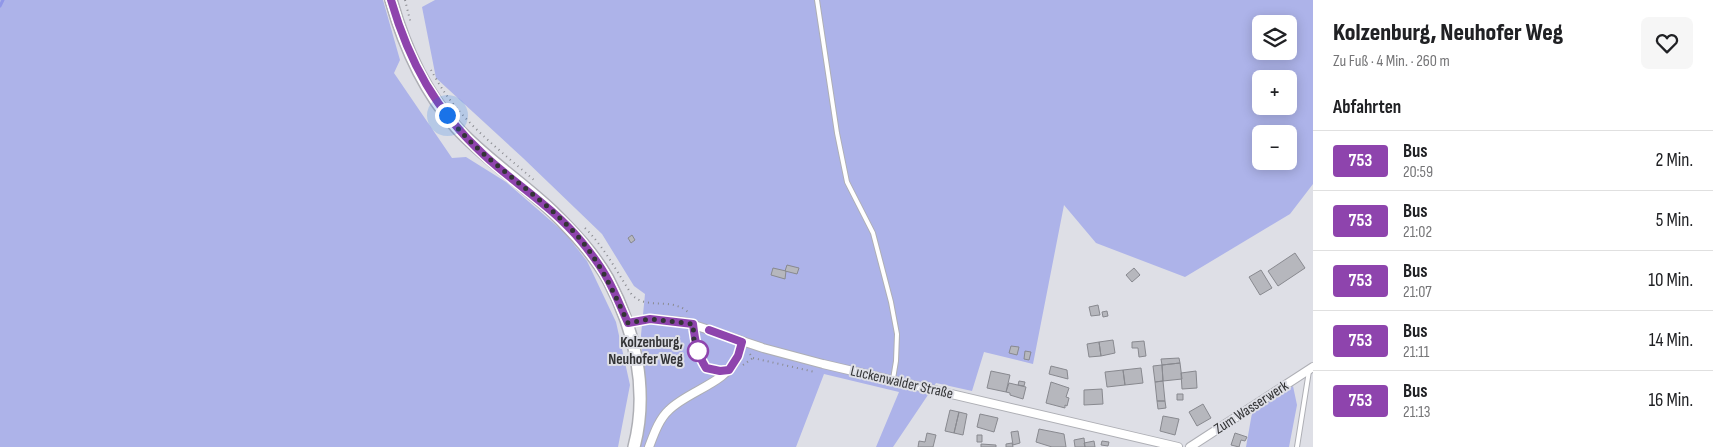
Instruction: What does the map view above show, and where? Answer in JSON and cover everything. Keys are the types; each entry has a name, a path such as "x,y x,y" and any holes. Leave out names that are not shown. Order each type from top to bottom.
{"main road":[{"path":"391,0 405,42 426,88 455,126 483,155 552,211 581,240 607,278 628,323 635,346 640,390 638,431 634,447"}],"street":[{"name":"Luckenwalder Straße","path":"628,323 650,319 693,324 742,342 823,364 1178,447"},
{"path":"649,447 656,429 667,411 682,399 706,387 729,370 738,356 742,342"},
{"name":"Zum Wasserwerk","path":"1190,447 1311,368"}],"lane":[{"path":"816,0 837,133 847,182 873,233 891,302 897,334 893,379"},
{"path":"693,324 694,340 700,358 706,368 720,371 729,370"},
{"path":"1297,447 1311,368"}],"path":[{"path":"405,0 412,29"}],"shaded area":[{"path":"0,0 383,0 400,60 394,73 452,158 466,157 506,182 565,233 587,261 616,322 630,385 618,447 0,447"},
{"path":"435,0 1313,0 1313,184 1290,214 1185,277 1096,243 1064,205 1033,364 984,352 972,391 936,383 893,447 876,447 899,392 824,374 796,447 637,447 645,391 641,335 645,294 634,286 602,234 436,78 422,7"},
{"path":"1293,386 1297,405 1289,447 1246,447 1252,413"}],"building":[{"path":"632,235 635,240 631,243 628,238"},
{"path":"1295,253 1305,268 1278,286 1268,271"},
{"path":"787,265 799,268 797,274 785,271"},
{"path":"773,268 786,271 785,279 771,275"},
{"path":"1134,268 1140,275 1132,282 1126,275"},
{"path":"1261,270 1272,288 1260,295 1249,277"},
{"path":"1098,305 1100,315 1091,316 1089,307"},
{"path":"1107,311 1108,316 1103,317 1102,312"},
{"path":"1113,340 1115,353 1101,356 1099,342"},
{"path":"1144,341 1146,356 1139,357 1138,348 1132,348 1132,342"},
{"path":"1099,342 1101,356 1089,357 1087,344"},
{"path":"1011,346 1019,347 1017,355 1009,353"},
{"path":"1025,351 1031,352 1029,360 1024,359"},
{"path":"1179,358 1180,363 1162,365 1161,359"},
{"path":"1180,363 1182,379 1163,381 1162,365"},
{"path":"1162,365 1163,381 1155,382 1153,366"},
{"path":"1051,366 1067,370 1068,379 1049,374"},
{"path":"1141,368 1143,383 1125,385 1123,370"},
{"path":"1123,370 1125,385 1107,387 1105,372"},
{"path":"991,371 1010,375 1006,392 987,388"},
{"path":"1196,371 1197,388 1182,389 1181,373"},
{"path":"1019,381 1025,382 1024,386 1018,385"},
{"path":"1163,381 1165,401 1157,401 1155,382"},
{"path":"1051,382 1069,388 1066,397 1069,398 1065,408 1046,403"},
{"path":"1009,383 1026,387 1023,399 1006,392"},
{"path":"1102,389 1103,404 1084,405 1084,390"},
{"path":"1177,394 1183,394 1183,400 1177,400"},
{"path":"1157,401 1165,401 1166,408 1158,409"},
{"path":"1203,404 1211,418 1197,426 1189,412"},
{"path":"950,410 959,412 954,433 945,431"},
{"path":"959,412 967,414 963,435 954,433"},
{"path":"980,414 998,418 994,432 977,427"},
{"path":"1163,416 1179,419 1175,435 1160,431"},
{"path":"1039,429 1064,434 1066,447 1052,447 1036,442"},
{"path":"1018,431 1020,443 1013,445 1011,432"},
{"path":"927,433 936,435 933,447 918,447 919,441 925,442"},
{"path":"1235,433 1247,437 1245,441 1241,440 1239,447 1231,445"},
{"path":"977,435 982,435 982,442 977,442"},
{"path":"1084,438 1085,447 1075,447 1074,440"},
{"path":"1094,441 1095,447 1085,447 1084,443"},
{"path":"1102,441 1109,442 1108,446 1101,445"},
{"path":"1012,443 1013,447 1006,447 1006,444"},
{"path":"981,444 996,445 996,447 981,447"}],"waterway":[{"path":"0,6 3,0"}],"bus line":[{"name":"753","path":"391,0 405,42 426,88 455,126 483,155 552,211 581,240 607,278 628,323 650,319 693,324 694,340 700,358 706,368 714,371 729,370 738,356 742,342 709,330"}],"place":[{"name":"Kolzenburg, Neuhofer Weg","path":"698,351"}],"route":[{"path":"447,115 483,155 552,211 581,240 607,278 628,323 650,319 693,324 694,340 700,358 698,351"}]}
